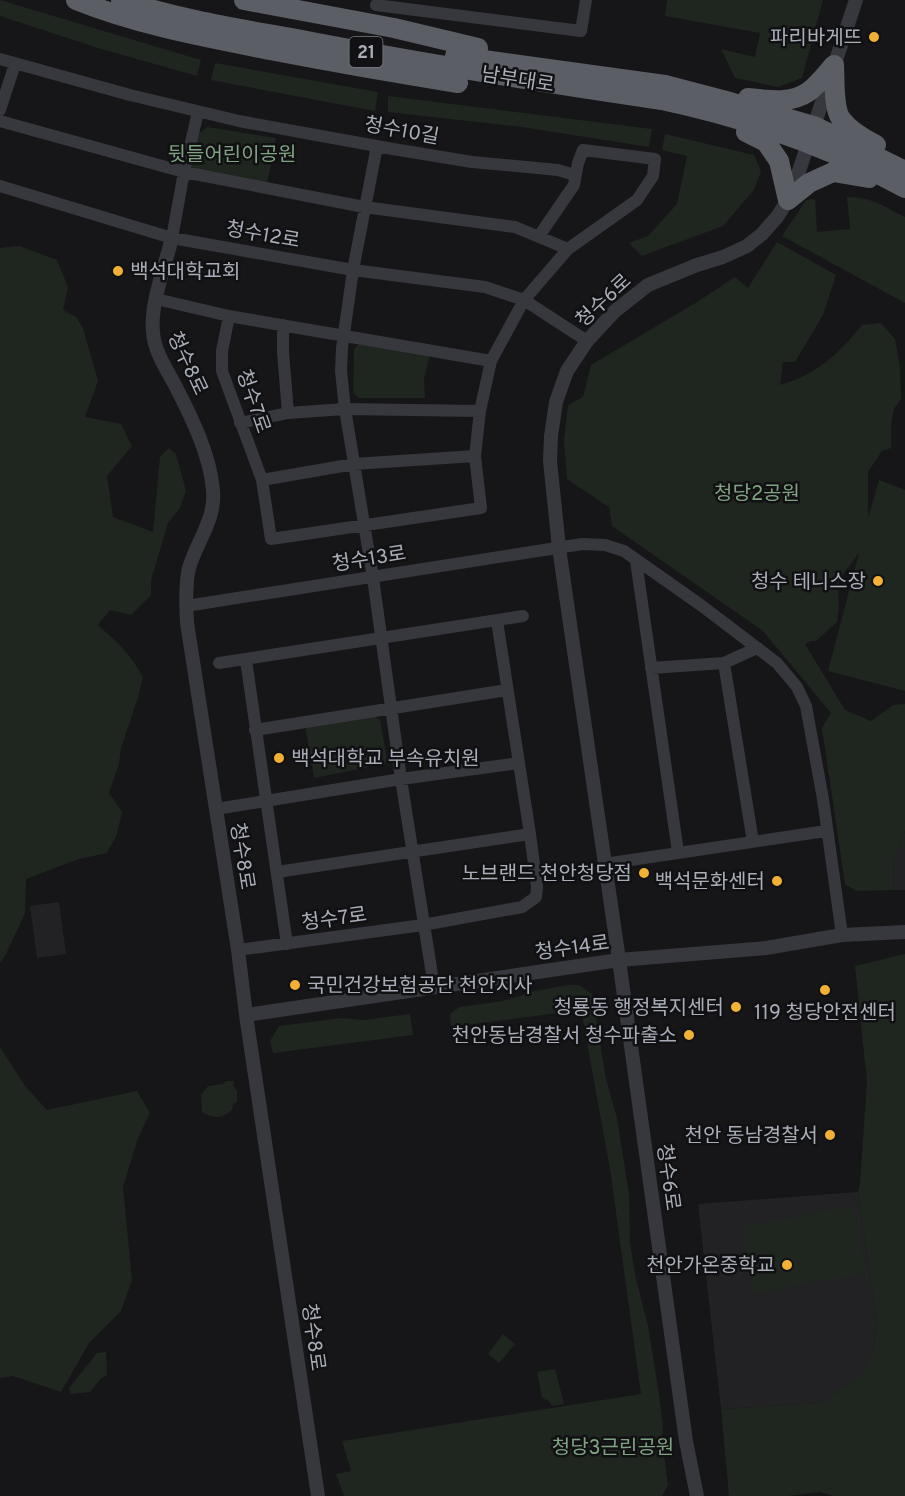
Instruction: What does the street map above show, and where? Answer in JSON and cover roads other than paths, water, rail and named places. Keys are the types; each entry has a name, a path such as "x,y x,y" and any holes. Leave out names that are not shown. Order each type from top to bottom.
{"highway":[{"path":"76,0 157,28 391,73 502,89 613,93"},
{"name":"남부대로","path":"121,0 147,9 457,70 613,93 693,100"},
{"name":"남부대로","path":"168,0 220,12 457,56 665,86 693,100 811,135 905,171"},
{"path":"244,0 394,28 600,76"},
{"path":"693,100 791,99 807,93 834,66"},
{"path":"834,66 836,101 840,118 862,137 892,154 905,166"},
{"path":"693,100 766,142 779,161 788,200 809,183 833,172 872,179 905,189"},
{"name":"남부대로","path":"811,135 905,189"}],"street":[{"path":"363,23 376,3 581,32 586,0"},
{"path":"811,135 856,0"},
{"name":"청수10길","path":"0,59 198,112 472,162 558,170 575,175"},
{"path":"0,110 15,64"},
{"path":"172,238 198,112"},
{"path":"0,121 184,172 364,207 515,227 568,249"},
{"name":"청수6로","path":"697,1496 686,1441 559,548 550,461 551,436 556,402 567,371 587,341 615,311 648,285 723,257 747,246 762,234 788,200 811,135"},
{"path":"377,146 353,270 343,336 341,371 434,987"},
{"path":"363,525 481,508 475,456 480,411 491,361 524,300 568,249 637,200 653,176 655,159 583,150 574,185 539,236"},
{"name":"청수12로","path":"0,186 172,238 353,270 485,287 524,300 587,341"},
{"name":"청수8로","path":"172,238 156,299 152,333 159,353 189,411 210,466 213,487 214,506 189,569 186,606 318,1496"},
{"path":"156,299 229,316 491,361"},
{"name":"청수7로","path":"229,316 222,351 222,371 262,480 271,539 363,525"},
{"name":"청수7로","path":"283,325 288,413 345,409 480,411"},
{"path":"240,423 288,413"},
{"path":"262,480 354,464 475,456"},
{"path":"559,548 582,544 605,545 624,551 777,663 788,676 806,706 842,935"},
{"name":"청수13로","path":"186,606 559,548"},
{"path":"636,561 678,852"},
{"path":"219,663 523,616"},
{"name":"청수7로","path":"246,660 287,944 423,925 522,907 536,897 537,887 530,834 497,621"},
{"path":"651,668 724,663 756,648"},
{"path":"724,663 753,842"},
{"path":"255,730 507,690"},
{"path":"216,809 401,779 519,763"},
{"path":"604,864 826,831"},
{"path":"277,872 530,834"},
{"name":"청수14로","path":"246,1015 619,960 766,948 842,935 905,932"},
{"path":"238,950 287,944"}],"place":[{"name":"파리바게뜨","path":"874,37"},
{"name":"백석대학교회","path":"118,271"},
{"name":"청수 테니스장","path":"878,581"},
{"name":"백석대학교 부속유치원","path":"279,758"},
{"name":"노브랜드 천안청당점","path":"644,873"},
{"name":"백석문화센터","path":"777,881"},
{"name":"국민건강보험공단 천안지사","path":"295,985"},
{"name":"119 청당안전센터","path":"825,990"},
{"name":"청룡동 행정복지센터","path":"736,1007"},
{"name":"천안동남경찰서 청수파출소","path":"689,1035"},
{"name":"천안 동남경찰서","path":"830,1135"},
{"name":"천안가온중학교","path":"787,1265"}],"park label":[{"name":"뒷들어린이공원","path":"232,154"},
{"name":"청당2공원","path":"757,493"},
{"name":"청당3근린공원","path":"613,1447"}]}
